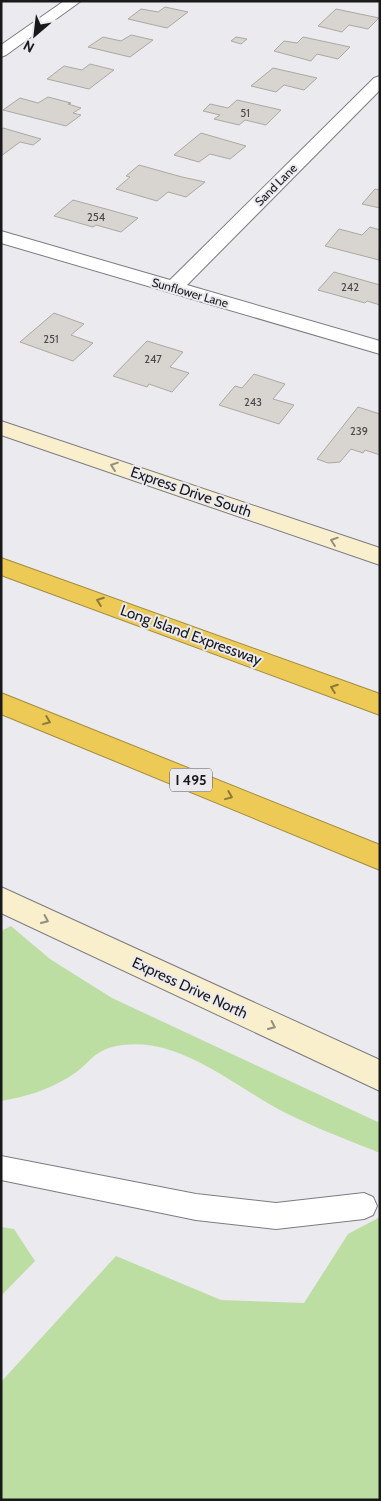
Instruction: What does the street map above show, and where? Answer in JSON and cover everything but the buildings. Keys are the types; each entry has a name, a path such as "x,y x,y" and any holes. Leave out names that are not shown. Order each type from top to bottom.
{"highway":[{"name":"Long Island Expressway","path":"1,566 380,705"},
{"name":"I 495","path":"1,703 380,858"}],"main road":[{"name":"Express Drive South","path":"1,428 380,557"},
{"name":"Express Drive North","path":"1,899 380,1076"}],"street":[{"path":"1,52 74,1"},
{"name":"Sand Lane","path":"173,288 380,81"},
{"name":"Sunflower Lane","path":"1,237 380,348"}],"lane":[{"path":"1,1168 196,1207 276,1216 364,1206"}],"green space":[{"path":"11,926 50,959 112,998 380,1123 380,1153 325,1131 272,1106 211,1068 190,1058 168,1049 146,1045 123,1045 105,1049 69,1077 53,1086 28,1095 1,1101 1,931"},
{"path":"380,1217 380,1500 1,1500 1,1382 116,1256 221,1300 304,1303 348,1234"},
{"path":"1,1227 14,1229 35,1261 1,1296"}]}
